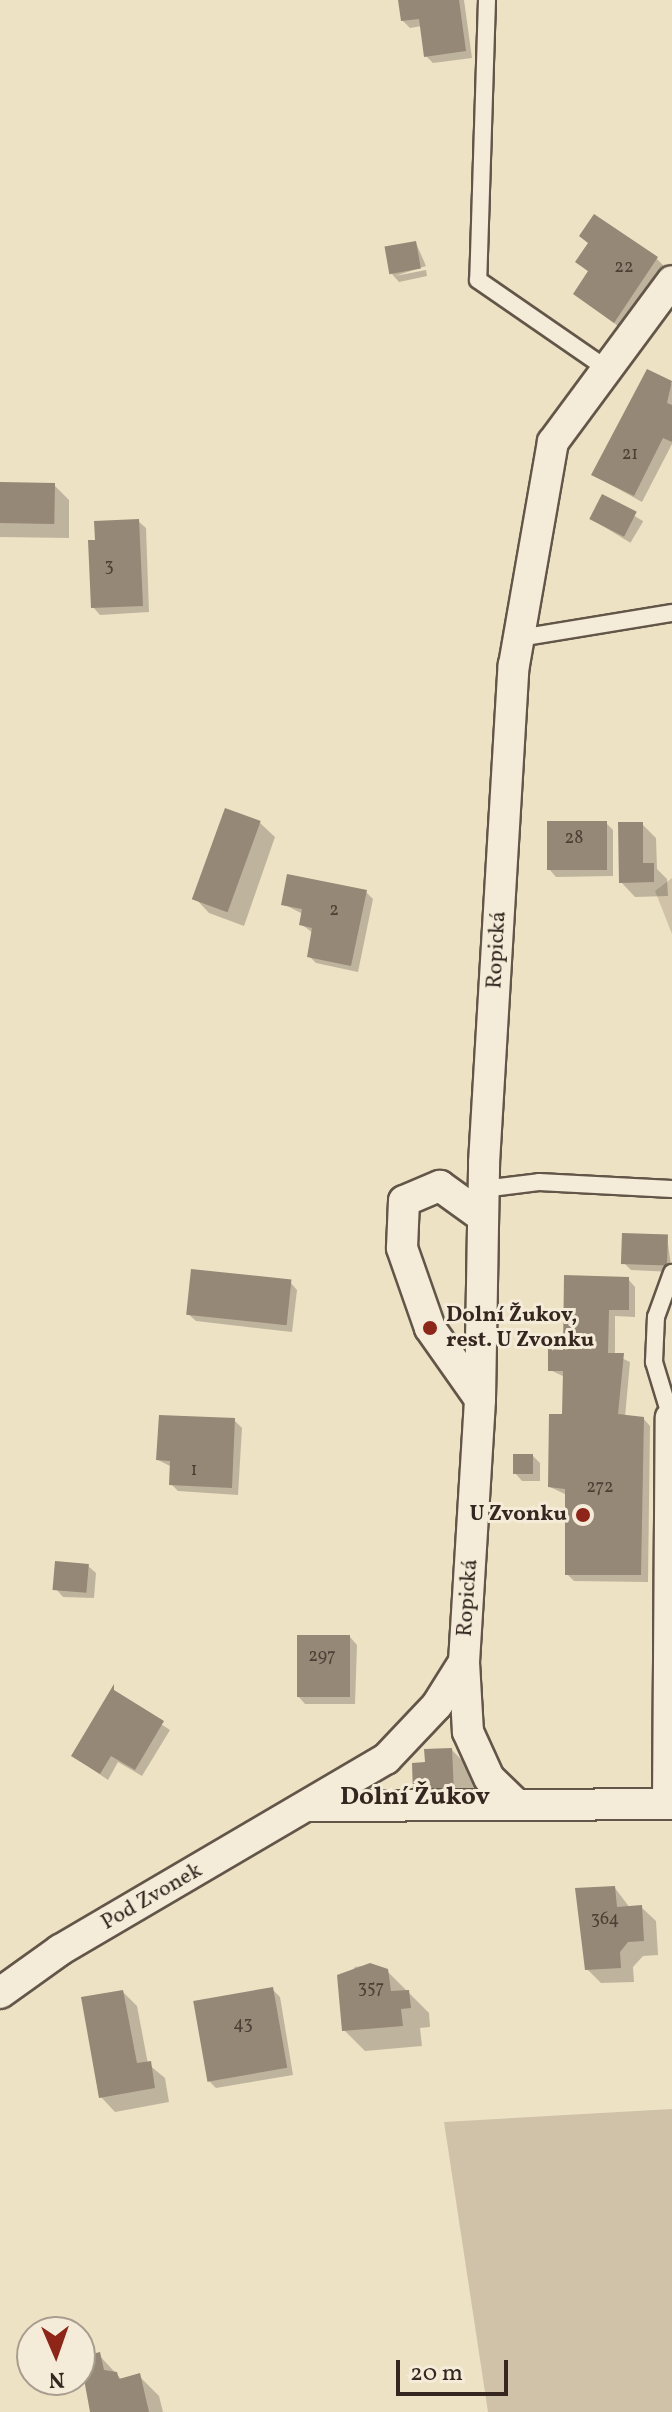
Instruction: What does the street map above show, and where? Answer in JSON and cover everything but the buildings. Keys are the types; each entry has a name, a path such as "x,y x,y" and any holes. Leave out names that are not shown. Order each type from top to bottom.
{"street":[{"name":"Ropická","path":"464,1662 480,1399 483,1203 519,638 553,442 672,281"},
{"path":"480,1399 430,1328 402,1248 404,1201 440,1186 483,1203"},
{"path":"670,1804 671,1418"},
{"path":"464,1662 468,1732 489,1778 516,1804"},
{"name":"Pod Zvonek","path":"0,1993 60,1950 386,1759 437,1705 464,1662"},
{"name":"Pod Zvonek","path":"308,1807 670,1804"}],"lane":[{"path":"487,0 478,280 607,369"},
{"path":"519,638 672,613"},
{"path":"483,1203 539,1182 672,1190"},
{"path":"671,1418 654,1362 656,1317 672,1273"}],"shaded area":[{"path":"672,878 672,934 655,891"},
{"path":"672,2109 672,2412 488,2412 444,2122"}],"place":[{"name":"Dolní Žukov, rest. U Zvonku","path":"430,1328"},
{"name":"U Zvonku","path":"583,1515"}],"district":[{"name":"Dolní Žukov","path":"415,1798"}]}
